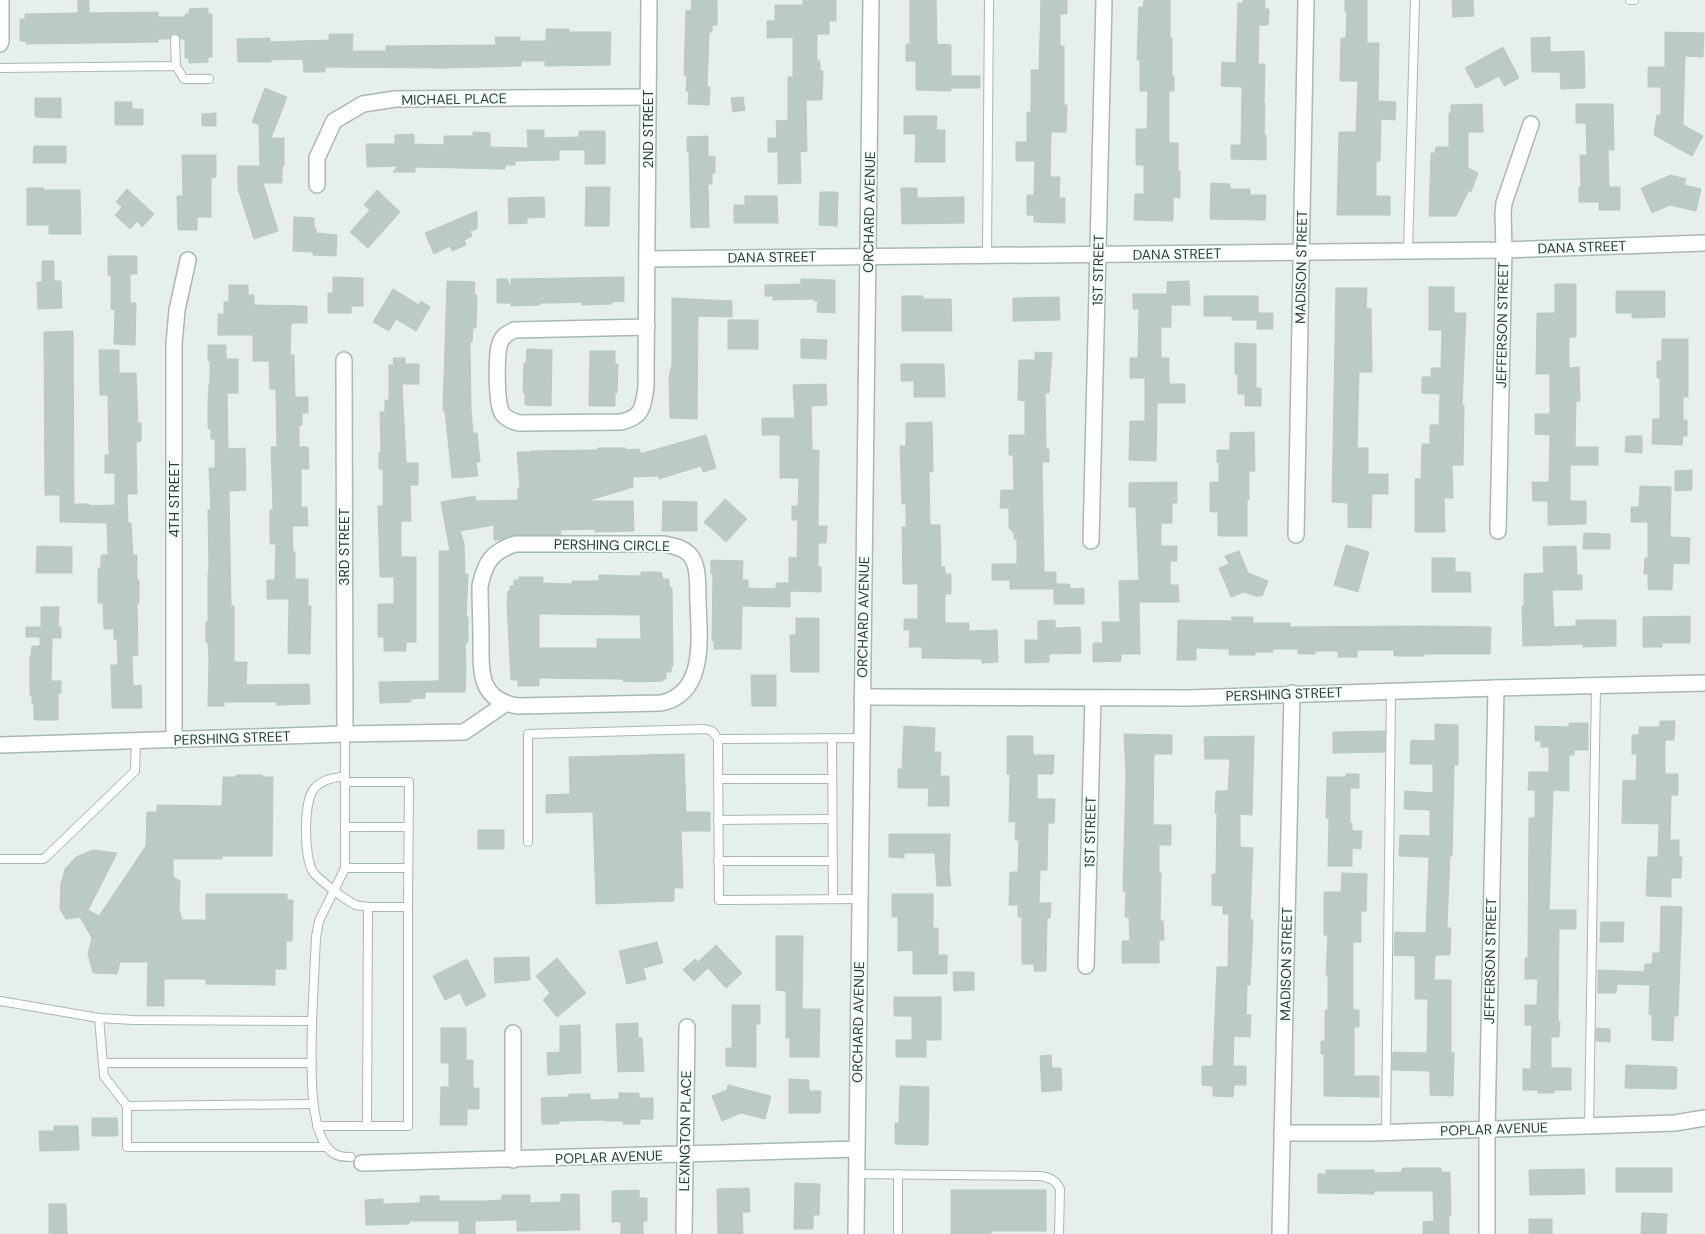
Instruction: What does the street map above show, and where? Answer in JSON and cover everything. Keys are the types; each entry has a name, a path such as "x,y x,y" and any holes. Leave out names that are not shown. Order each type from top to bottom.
{"street":[{"path":"0,44 1,0"},
{"name":"2ND STREET","path":"647,327 514,330 506,334 501,341 498,352 499,405 502,413 509,420 524,423 621,422 633,419 639,414 643,406 646,387 647,327 648,259 647,97 650,0"},
{"name":"ORCHARD AVENUE","path":"856,1234 871,0"},
{"name":"1ST STREET","path":"1091,541 1104,0"},
{"name":"MADISON STREET","path":"1296,535 1306,0"},
{"name":"MICHAEL PLACE","path":"317,185 317,158 334,121 363,104 395,99 647,97"},
{"name":"JEFFERSON STREET","path":"1498,531 1504,250 1503,213 1504,204 1531,124"},
{"name":"DANA STREET","path":"648,259 1504,250 1705,243"},
{"name":"4TH STREET","path":"174,740 174,344 177,310 188,260"},
{"name":"3RD STREET","path":"344,360 345,734"},
{"name":"PERSHING CIRCLE","path":"515,544 664,544 678,546 689,554 695,564 697,579 699,656 689,683 671,701 661,703 518,706 505,704 496,700 490,693 481,672 480,586 488,563 500,549 515,544"},
{"name":"PERSHING STREET","path":"862,697 1189,698 1705,683"},
{"name":"JEFFERSON STREET","path":"1487,1234 1487,1130 1496,688"},
{"name":"MADISON STREET","path":"1280,1234 1292,694"},
{"name":"1ST STREET","path":"1086,966 1093,698"},
{"name":"PERSHING STREET","path":"0,745 464,732 505,704"},
{"name":"LEXINGTON PLACE","path":"684,1234 687,1027"},
{"path":"513,1033 513,1160"},
{"name":"POPLAR AVENUE","path":"1282,1133 1487,1130 1675,1123 1705,1118"},
{"name":"POPLAR AVENUE","path":"357,1160 513,1160 857,1149"}],"lane":[{"path":"987,255 989,0"},
{"path":"1408,251 1415,0"},
{"path":"175,39 176,66 184,79 210,79"},
{"path":"0,68 176,66"},
{"path":"1589,1126 1596,686"},
{"path":"1386,1132 1391,691"},
{"path":"528,842 528,734 712,731 718,739 718,900 860,899"},
{"path":"345,734 345,868 320,921 316,937 312,1021 313,1104 318,1126 326,1147 333,1154 357,1160"},
{"path":"832,738 833,899"},
{"path":"718,739 862,738"},
{"path":"0,859 43,859 46,857 135,771 136,741"},
{"path":"318,1126 408,1126 408,907 408,868 408,827 408,782 328,779 319,784 307,801 307,847 309,864 314,873 356,905 368,907 408,907"},
{"path":"718,780 832,779"},
{"path":"718,820 832,819"},
{"path":"345,827 408,827"},
{"path":"718,861 832,861"},
{"path":"345,868 408,868"},
{"path":"367,1126 368,907"},
{"path":"0,1002 99,1018 134,1020 312,1021"},
{"path":"99,1018 104,1076 126,1106 126,1147 326,1147"},
{"path":"103,1063 312,1063"},
{"path":"126,1106 313,1104"},
{"path":"856,1174 1041,1176 1051,1178 1057,1182 1060,1188 1059,1234"},
{"path":"898,1174 898,1234"}],"building":[{"path":"78,0 89,0 89,13 158,12 158,17 185,17 185,14 189,14 189,9 208,8 208,14 212,14 212,57 208,57 208,62 189,63 189,58 185,58 185,39 181,39 175,33 169,39 158,39 158,42 26,44 26,41 20,41 20,19 25,19 25,14 78,13"},
{"path":"692,0 717,0 717,25 712,25 712,32 709,32 707,87 710,87 709,105 688,104 689,91 686,91 687,75 684,75 686,10 691,11"},
{"path":"803,0 836,0 836,21 829,21 829,34 817,34 817,61 820,61 820,71 823,71 822,100 806,100 807,151 800,152 801,183 778,184 778,152 768,152 768,138 777,138 776,121 788,120 788,77 793,77 793,37 767,38 767,21 775,21 775,5 803,5"},
{"path":"910,0 936,0 937,44 951,45 951,76 980,76 980,88 951,88 951,91 916,90 916,61 906,61 906,44 910,44"},
{"path":"1041,0 1067,0 1067,14 1060,14 1060,46 1064,46 1064,105 1067,105 1066,132 1051,132 1050,177 1060,177 1059,198 1065,198 1065,223 1034,222 1034,215 1027,215 1027,195 1034,195 1035,161 1016,161 1016,142 1027,142 1027,112 1031,112 1031,70 1039,70"},
{"path":"1144,0 1170,0 1170,38 1172,38 1174,91 1169,91 1169,143 1178,143 1178,171 1180,171 1180,198 1173,197 1173,221 1134,220 1135,194 1144,194 1144,165 1136,165 1136,129 1147,129 1148,91 1140,91 1140,60 1137,60 1139,7 1143,7"},
{"path":"1243,0 1265,0 1265,9 1269,9 1268,25 1259,25 1258,64 1265,64 1264,135 1266,135 1266,160 1231,159 1231,145 1241,145 1242,87 1221,86 1222,62 1236,63 1238,3 1243,3"},
{"path":"1345,0 1367,0 1367,43 1379,43 1378,101 1396,102 1395,120 1381,119 1380,161 1376,161 1376,196 1390,196 1390,215 1337,215 1339,132 1356,132 1358,81 1340,81 1341,38 1346,38 1347,12 1345,12"},
{"path":"1452,0 1473,0 1474,16 1453,17"},
{"path":"546,29 569,29 569,32 611,32 610,65 545,66 545,61 521,61 521,66 446,68 325,67 325,72 304,72 303,59 271,60 271,62 238,62 237,39 270,38 270,42 329,40 329,34 353,34 352,51 386,51 386,46 496,45 495,37 520,37 520,41 546,41"},
{"path":"1665,32 1704,33 1703,57 1685,56 1683,125 1703,136 1692,156 1654,135 1657,115 1661,115 1661,87 1648,87 1648,67 1665,67"},
{"path":"1550,37 1550,52 1584,51 1585,88 1561,89 1560,72 1532,72 1531,38"},
{"path":"1503,47 1519,78 1504,86 1499,76 1476,88 1465,68"},
{"path":"265,88 287,97 271,138 284,138 284,166 282,166 282,183 263,183 278,231 254,239 238,189 238,166 260,166 259,125 252,122"},
{"path":"743,97 745,110 733,112 731,98"},
{"path":"35,98 61,98 61,118 35,117"},
{"path":"115,102 132,102 132,109 143,109 143,125 115,125"},
{"path":"1482,104 1483,132 1468,132 1468,168 1478,173 1471,192 1469,190 1456,216 1429,216 1431,153 1435,153 1436,147 1449,147 1449,113 1451,113 1451,105"},
{"path":"1576,104 1613,104 1614,150 1608,150 1609,187 1620,187 1620,210 1599,210 1599,202 1579,202 1579,187 1581,187 1580,155 1587,155 1586,123 1576,123"},
{"path":"216,113 216,126 202,126 202,114"},
{"path":"904,116 937,116 936,130 945,130 945,162 915,162 916,134 904,134"},
{"path":"527,130 544,130 544,138 579,137 579,131 605,131 605,164 585,164 585,150 559,150 559,160 515,161 515,165 505,165 505,169 415,167 415,172 393,172 398,166 367,167 366,144 395,144 395,135 414,134 414,144 444,145 444,136 473,136 473,132 490,133 490,147 528,148"},
{"path":"708,136 708,157 715,156 715,173 712,173 712,184 708,184 709,227 691,228 687,137"},
{"path":"34,146 66,146 66,163 33,163"},
{"path":"182,155 216,155 216,177 211,178 211,217 197,217 197,230 178,230 177,196 183,196"},
{"path":"1671,175 1686,179 1684,185 1701,189 1696,211 1670,205 1652,213 1641,188"},
{"path":"1211,183 1230,184 1230,189 1250,189 1250,195 1266,195 1265,220 1210,219"},
{"path":"586,187 610,187 609,226 585,226"},
{"path":"27,188 80,190 81,234 49,234 49,225 27,225"},
{"path":"901,188 917,188 917,198 964,197 964,223 902,224"},
{"path":"127,189 154,214 142,227 137,221 130,229 115,215 122,207 116,202"},
{"path":"377,190 400,212 368,248 350,232 370,210 364,205"},
{"path":"820,192 838,192 837,226 819,225"},
{"path":"745,196 777,196 778,223 734,223 734,205 745,205"},
{"path":"544,197 545,217 527,218 527,223 509,224 508,198"},
{"path":"477,211 477,229 470,231 472,236 464,240 466,245 452,251 450,246 434,254 425,233"},
{"path":"294,217 314,218 316,233 337,235 336,256 313,255 313,252 293,251"},
{"path":"108,256 137,256 137,274 130,274 130,303 136,303 135,345 114,344 115,310 111,309 111,275 108,275"},
{"path":"42,261 54,261 54,281 61,281 62,308 38,309 37,282 42,282"},
{"path":"333,277 363,278 363,306 351,306 351,313 328,313 328,293 333,293"},
{"path":"624,277 624,301 612,302 612,304 582,305 582,302 511,306 511,303 497,303 497,279 507,279 511,288 511,279"},
{"path":"801,279 835,280 835,313 817,312 818,301 814,301 814,299 773,300 773,296 765,296 765,285 801,284"},
{"path":"447,281 475,282 474,295 477,295 476,328 473,328 472,342 470,342 471,409 473,433 477,433 480,462 476,462 478,476 452,478 445,411 443,411"},
{"path":"1189,281 1190,305 1171,305 1171,327 1161,327 1161,358 1169,358 1169,384 1185,384 1185,403 1157,403 1156,461 1129,460 1130,421 1145,421 1145,378 1130,378 1130,358 1138,358 1139,309 1133,309 1133,294 1167,294 1167,282"},
{"path":"1555,284 1576,284 1576,337 1569,337 1569,368 1579,367 1580,401 1576,401 1575,447 1598,447 1598,465 1570,465 1570,501 1586,501 1586,524 1548,525 1548,501 1533,501 1532,482 1549,482 1550,435 1535,434 1535,414 1550,414 1550,374 1536,374 1537,313 1555,313"},
{"path":"229,285 248,285 248,295 254,295 254,305 307,306 307,323 291,323 290,355 294,355 295,397 308,397 308,413 302,413 302,425 299,425 299,447 308,447 309,469 301,469 301,507 307,507 308,526 292,526 293,552 295,552 295,579 308,579 308,606 311,606 310,654 288,653 289,599 267,599 267,580 275,580 276,544 270,544 270,510 273,510 271,447 277,447 276,389 270,389 269,361 253,361 253,335 218,335 218,314 224,314 224,302 229,302"},
{"path":"1429,287 1454,287 1454,313 1466,313 1462,405 1464,406 1463,465 1452,465 1453,498 1444,498 1445,532 1415,532 1415,479 1421,479 1422,444 1430,444 1430,425 1439,425 1440,394 1422,393 1422,377 1431,377 1431,368 1441,368 1442,330 1429,330"},
{"path":"1336,288 1367,288 1366,308 1371,309 1372,372 1359,372 1357,448 1368,448 1368,474 1388,474 1388,494 1372,494 1371,528 1348,527 1348,503 1332,502"},
{"path":"393,289 419,305 421,301 430,307 416,331 396,319 389,331 373,322"},
{"path":"1616,291 1665,291 1665,317 1632,318 1632,313 1616,313"},
{"path":"902,296 923,296 923,299 951,299 952,331 902,331"},
{"path":"1204,296 1258,296 1258,313 1273,313 1273,329 1257,329 1257,320 1232,320 1232,316 1204,316"},
{"path":"1059,297 1060,320 1013,321 1013,298"},
{"path":"672,298 732,301 732,317 698,316 697,419 670,418 669,377 672,364"},
{"path":"728,320 758,320 758,349 728,349"},
{"path":"73,331 74,504 89,504 89,506 115,505 115,473 105,473 105,455 109,455 108,395 100,395 99,350 119,350 119,373 136,373 138,423 141,423 141,441 136,442 137,494 127,494 128,523 131,523 133,555 137,555 137,580 139,580 139,603 137,603 138,655 132,656 133,686 141,685 142,708 112,708 111,665 118,665 117,639 114,639 114,629 104,629 103,603 98,603 98,568 101,568 101,555 108,555 107,523 60,522 60,495 45,495 44,332"},
{"path":"801,339 827,340 826,359 801,358"},
{"path":"1662,339 1688,339 1688,397 1683,397 1683,420 1687,420 1687,436 1683,436 1682,445 1652,444 1653,419 1660,419 1660,378 1657,378 1657,361 1662,361"},
{"path":"1235,343 1256,344 1256,388 1261,388 1261,406 1245,406 1245,394 1238,394 1238,375 1235,374"},
{"path":"208,345 226,345 226,359 238,359 238,393 227,393 228,449 245,448 246,490 229,491 231,606 234,606 234,662 247,662 246,685 309,684 310,704 277,705 277,702 224,702 224,706 208,706 209,656 208,642 206,642 206,622 208,622 209,571 208,510 211,510 209,468 215,468 215,439 211,439 211,429 208,429 210,361 208,361"},
{"path":"527,349 552,350 551,406 525,405 525,393 523,393 524,363 526,363"},
{"path":"590,351 615,351 615,364 618,364 615,406 589,406"},
{"path":"1035,352 1052,353 1049,393 1045,393 1046,449 1049,449 1049,462 1042,462 1044,572 1056,572 1056,584 1070,584 1070,589 1084,588 1084,604 1054,604 1054,589 1010,589 1010,580 992,580 992,564 1017,564 1017,539 1014,539 1014,533 1009,528 1009,508 1000,508 1001,490 1014,490 1013,455 1009,455 1009,435 1025,435 1025,401 1018,400 1019,360 1035,360"},
{"path":"393,358 405,358 405,364 419,364 419,384 402,384 406,463 418,463 418,485 410,485 411,521 401,521 401,557 416,557 416,642 406,642 406,651 384,651 384,637 378,637 378,604 394,604 394,577 380,577 378,506 383,506 383,469 379,469 379,452 381,452 380,412 385,412 385,400 389,400 389,365 394,365"},
{"path":"901,364 944,364 945,397 914,397 914,381 901,381"},
{"path":"826,384 827,405 811,406 812,450 819,450 818,526 827,526 826,543 818,543 818,567 821,567 821,592 790,591 790,607 742,606 741,649 714,649 714,641 712,641 713,574 711,574 711,560 743,561 742,580 748,580 748,588 776,589 776,583 789,583 789,557 797,558 798,520 792,520 792,506 798,506 799,478 780,478 780,435 762,435 762,418 795,418 793,385"},
{"path":"932,422 933,472 929,472 930,525 940,525 941,567 945,567 945,574 951,574 951,594 945,594 945,623 969,623 969,631 997,630 998,662 982,663 982,659 922,658 922,647 909,647 910,630 904,630 904,619 918,619 918,584 903,584 902,527 906,527 906,504 902,504 900,446 906,446 906,423"},
{"path":"1254,432 1255,471 1249,471 1247,536 1218,536 1218,512 1210,512 1210,482 1219,482 1217,450 1230,450 1230,433"},
{"path":"706,435 716,468 703,472 701,466 659,479 659,476 633,477 633,487 587,501 633,501 634,531 595,532 595,529 560,530 561,535 515,535 501,540 494,540 494,525 460,531 464,543 465,574 468,574 466,617 468,617 468,643 465,643 465,692 425,692 425,698 411,699 411,702 380,703 379,682 439,681 439,551 450,551 441,502 475,496 476,501 518,500 518,488 520,488 517,452 626,448 626,450 640,449 640,454"},
{"path":"1626,436 1642,436 1642,453 1625,452"},
{"path":"1692,470 1692,490 1675,491 1675,471"},
{"path":"1177,482 1177,503 1172,503 1172,523 1161,523 1161,546 1177,546 1177,561 1170,561 1170,585 1178,585 1179,602 1139,602 1140,654 1121,654 1121,661 1093,662 1093,643 1103,643 1102,622 1120,622 1119,581 1139,580 1136,507 1129,507 1129,483"},
{"path":"1640,486 1671,487 1670,537 1690,538 1689,564 1673,563 1672,590 1648,589 1648,574 1644,574 1645,558 1648,558 1648,522 1631,522 1631,507 1639,507"},
{"path":"725,499 747,519 726,542 704,522"},
{"path":"663,501 697,502 697,531 662,531"},
{"path":"1584,533 1610,534 1610,549 1583,549"},
{"path":"1346,545 1369,552 1358,592 1334,585"},
{"path":"37,546 72,547 72,573 36,573"},
{"path":"1576,546 1577,575 1582,575 1582,590 1552,590 1554,627 1576,626 1576,620 1616,620 1616,646 1583,647 1583,644 1523,646 1522,606 1524,606 1524,574 1544,573 1543,547"},
{"path":"1239,551 1248,573 1268,581 1262,596 1259,595 1258,597 1244,592 1231,597 1219,568 1229,564 1225,556"},
{"path":"1432,558 1455,558 1455,572 1470,572 1471,592 1432,592"},
{"path":"641,572 661,572 663,579 669,579 669,585 672,589 673,666 671,666 671,672 666,672 666,679 663,679 663,681 637,682 623,681 623,679 539,678 539,686 518,686 518,680 511,680 507,605 508,591 510,591 510,586 514,586 514,580 519,580 519,577 543,577 543,583 572,584 572,581 599,581 599,575 641,576","holes":["539,614 640,615 641,639 597,639 597,648 539,648"]},
{"path":"41,607 59,607 58,627 61,627 61,638 52,638 51,681 61,681 61,693 58,693 58,720 34,720 34,704 32,704 32,696 30,696 30,656 32,646 40,646 40,637 26,637 26,627 41,627"},
{"path":"1690,616 1690,643 1662,643 1662,647 1643,647 1643,617"},
{"path":"1231,617 1253,617 1253,623 1290,623 1290,627 1491,627 1490,654 1394,656 1394,650 1357,650 1357,657 1338,657 1338,651 1315,651 1315,654 1298,654 1298,649 1273,649 1273,652 1255,652 1255,655 1229,655 1229,649 1196,648 1196,660 1177,660 1178,620 1233,621"},
{"path":"796,618 819,618 819,672 791,672 790,635 796,635"},
{"path":"1055,620 1055,628 1080,627 1081,653 1049,654 1049,662 1025,663 1025,640 1038,640 1038,621"},
{"path":"751,675 776,675 776,706 752,706"},
{"path":"1660,721 1675,721 1674,740 1665,740 1665,774 1678,774 1678,795 1671,795 1670,840 1679,840 1679,857 1682,857 1681,878 1671,878 1671,897 1646,896 1648,857 1658,857 1659,824 1622,823 1623,780 1636,781 1637,754 1632,754 1632,735 1639,735 1639,727 1660,727"},
{"path":"1569,723 1588,723 1588,750 1574,750 1574,755 1569,755 1569,791 1553,790 1549,910 1576,910 1576,929 1559,929 1559,1037 1551,1037 1551,1068 1571,1068 1571,1090 1554,1090 1554,1093 1538,1093 1538,1090 1523,1090 1523,1069 1531,1069 1532,1025 1525,1025 1525,1005 1537,1005 1538,979 1525,979 1525,958 1528,958 1529,818 1535,818 1535,790 1528,790 1529,772 1549,772 1549,747 1541,747 1541,741 1535,741 1535,726 1569,727"},
{"path":"1435,724 1458,725 1458,765 1454,765 1452,856 1450,856 1447,928 1451,928 1450,955 1435,955 1434,980 1451,980 1451,1053 1454,1053 1453,1096 1430,1095 1430,1071 1392,1070 1393,1052 1427,1053 1428,999 1415,999 1415,956 1394,955 1395,932 1426,933 1429,857 1399,856 1400,835 1430,836 1430,810 1404,809 1405,791 1433,793 1433,764 1410,764 1411,740 1435,741"},
{"path":"904,726 935,728 934,752 941,752 940,776 949,776 949,806 928,806 929,788 898,788 898,769 902,769"},
{"path":"1385,731 1385,752 1333,753 1333,732"},
{"path":"1124,734 1172,735 1172,754 1154,754 1153,825 1171,825 1171,845 1159,845 1159,873 1161,873 1160,921 1163,921 1164,940 1159,940 1159,963 1122,963 1122,941 1130,941 1129,917 1125,917 1126,891 1123,891 1126,774"},
{"path":"1007,736 1033,736 1033,755 1054,755 1053,774 1037,774 1037,799 1055,799 1054,823 1048,823 1047,870 1040,870 1039,903 1051,903 1050,918 1047,918 1046,971 1034,971 1034,964 1022,964 1022,917 1018,917 1018,905 1009,905 1010,872 1018,872 1019,840 1015,840 1016,822 1009,822 1010,774 1007,774"},
{"path":"1254,736 1252,815 1240,814 1240,847 1253,848 1250,919 1253,920 1252,946 1250,985 1247,985 1246,1015 1251,1015 1250,1037 1234,1036 1233,1066 1246,1066 1246,1085 1234,1085 1233,1097 1213,1096 1213,1086 1202,1085 1202,1066 1213,1066 1217,967 1228,967 1229,914 1223,914 1223,906 1212,905 1212,874 1216,874 1216,791 1228,791 1230,759 1205,759 1204,737"},
{"path":"684,754 686,812 710,812 710,831 681,831 683,888 674,888 674,901 596,904 593,812 546,813 546,795 570,794 569,757"},
{"path":"1346,774 1359,774 1359,788 1350,788 1350,823 1352,823 1352,831 1362,831 1361,849 1352,848 1352,866 1328,866 1329,818 1326,818 1327,777 1346,777"},
{"path":"236,775 273,777 272,856 222,856 222,859 173,859 173,877 180,881 179,909 182,920 206,920 206,894 287,894 287,900 293,900 292,941 286,941 286,969 275,969 275,985 206,984 206,979 164,979 164,1006 147,1006 148,962 120,962 117,974 93,973 88,954 92,938 80,917 66,919 60,909 61,884 65,869 76,857 93,850 117,853 88,910 99,916 146,846 147,812 157,812 157,805 222,806 223,777 236,777"},
{"path":"478,830 504,830 504,849 478,849"},
{"path":"889,834 950,834 949,871 951,886 937,886 935,853 904,853 904,858 889,857"},
{"path":"1342,873 1367,874 1366,911 1361,911 1361,942 1353,942 1353,1010 1359,1010 1359,1027 1354,1027 1354,1076 1379,1076 1379,1097 1324,1096 1324,1054 1321,1054 1321,1041 1325,1041 1325,1010 1328,1010 1328,976 1326,976 1328,935 1324,935 1324,892 1341,892"},
{"path":"892,894 933,894 933,928 938,928 938,955 947,955 947,974 913,974 913,950 898,951 898,917 892,917"},
{"path":"1661,906 1682,907 1678,1016 1674,1016 1673,1041 1652,1040 1652,1015 1649,1014 1650,985 1617,984 1616,993 1598,993 1598,970 1644,972 1645,964 1652,964 1653,953 1660,953"},
{"path":"1601,922 1624,922 1623,942 1600,942"},
{"path":"776,936 803,936 802,1009 820,1009 819,1057 790,1057 790,1038 786,1038 786,991 776,990"},
{"path":"657,942 663,963 643,968 646,979 627,984 619,951"},
{"path":"716,945 742,973 726,988 708,968 694,981 683,970 695,959 698,962"},
{"path":"529,957 530,980 495,983 494,958"},
{"path":"557,958 586,993 557,1017 543,1000 550,993 536,976"},
{"path":"467,959 486,996 466,1006 460,993 445,1000 433,976"},
{"path":"953,972 974,972 974,990 954,991"},
{"path":"894,997 941,997 941,1040 926,1040 926,1057 896,1057 896,1040 912,1040 912,1016 894,1016"},
{"path":"732,1005 760,1005 760,1024 756,1024 756,1067 726,1066 726,1048 732,1048"},
{"path":"638,1023 638,1038 642,1038 644,1071 618,1072 616,1024"},
{"path":"580,1025 581,1073 548,1075 547,1053 560,1052 560,1026"},
{"path":"441,1028 466,1028 466,1060 473,1060 473,1088 479,1088 479,1109 467,1109 467,1125 440,1125 441,1087 449,1087 449,1063 441,1063"},
{"path":"1596,1028 1610,1029 1610,1042 1596,1041"},
{"path":"1051,1055 1052,1068 1061,1068 1062,1090 1042,1092 1040,1056"},
{"path":"1626,1065 1677,1067 1676,1089 1625,1088"},
{"path":"789,1079 809,1080 809,1091 821,1091 820,1113 789,1113"},
{"path":"728,1085 771,1096 765,1119 741,1113 722,1121 712,1096 727,1090"},
{"path":"900,1086 929,1087 928,1145 895,1144 895,1123 899,1123"},
{"path":"619,1093 639,1093 639,1098 653,1098 653,1119 640,1119 640,1124 623,1124 623,1121 605,1120 559,1121 559,1124 542,1124 541,1098 569,1097 569,1094 590,1094 590,1100 619,1099"},
{"path":"92,1118 117,1118 118,1136 92,1136"},
{"path":"54,1126 78,1126 79,1150 40,1151 39,1131 54,1131"},
{"path":"1402,1168 1441,1168 1441,1172 1450,1172 1451,1215 1449,1215 1449,1234 1423,1234 1423,1222 1434,1221 1433,1191 1374,1191 1374,1194 1318,1193 1318,1174 1326,1174 1326,1170 1374,1170 1374,1173 1402,1172"},
{"path":"1616,1168 1672,1168 1672,1192 1616,1192"},
{"path":"1584,1169 1585,1194 1530,1195 1529,1170"},
{"path":"795,1183 820,1184 819,1215 813,1215 813,1229 794,1229"},
{"path":"749,1188 750,1212 742,1212 743,1234 718,1234 717,1189"},
{"path":"639,1190 639,1198 647,1198 647,1221 643,1221 643,1234 621,1234 621,1222 612,1222 612,1191"},
{"path":"951,1190 1046,1190 1046,1231 991,1231 991,1234 951,1234"},
{"path":"561,1194 579,1194 580,1230 517,1231 517,1220 475,1221 475,1234 459,1234 459,1221 409,1221 409,1224 366,1225 365,1200 383,1199 383,1204 420,1203 420,1196 439,1196 439,1201 486,1201 502,1200 502,1195 530,1195 530,1203 561,1202"},
{"path":"49,1204 66,1204 67,1234 49,1234"},
{"path":"1642,1213 1667,1214 1666,1234 1641,1234"},
{"path":"1529,1219 1552,1219 1552,1234 1529,1234"}]}
